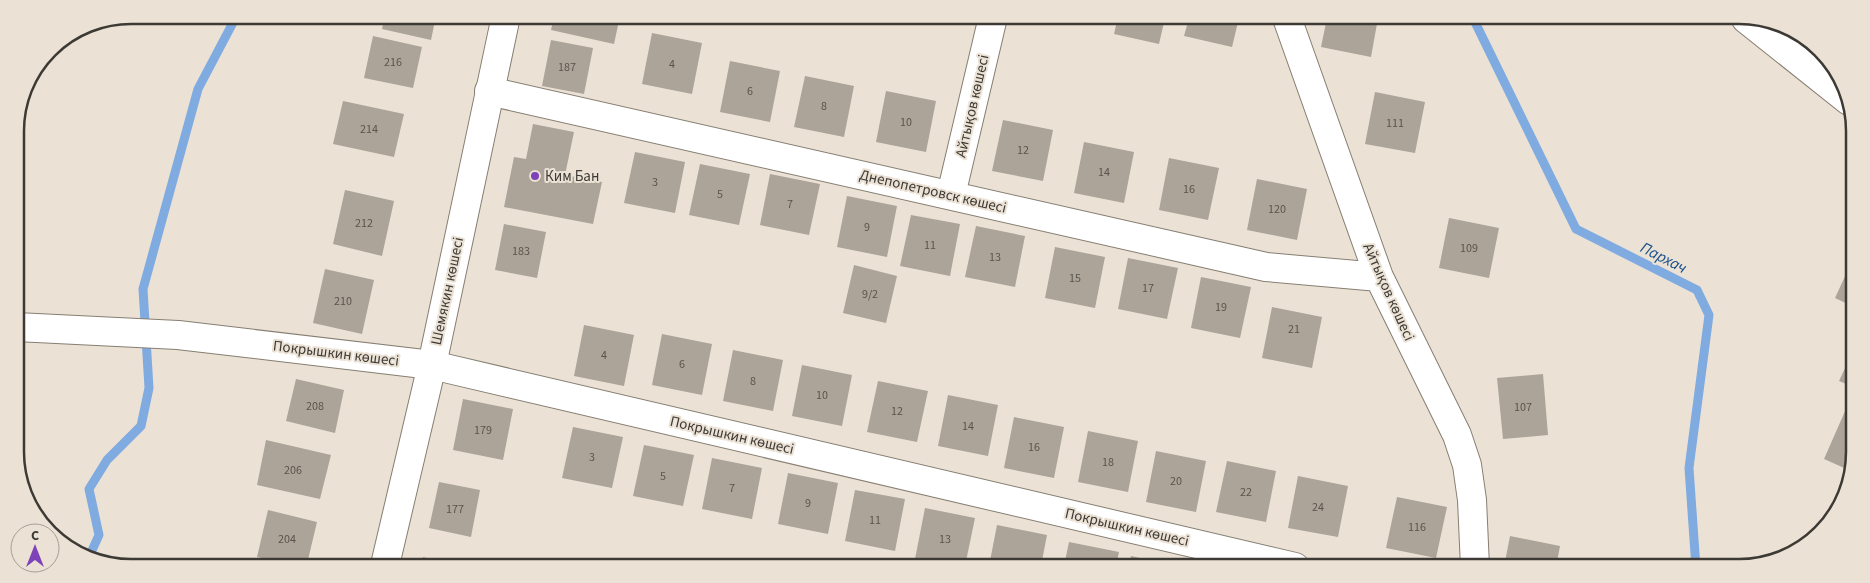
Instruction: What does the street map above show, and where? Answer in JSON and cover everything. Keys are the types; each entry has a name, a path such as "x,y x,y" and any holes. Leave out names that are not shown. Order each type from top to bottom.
{"street":[{"name":"Шемякин көшесі","path":"386,559 432,365 504,24"},
{"name":"Айтықов көшесі","path":"951,195 992,24"},
{"name":"Айтықов көшесі","path":"1289,24 1379,277 1458,435 1467,465 1472,500 1475,559"},
{"path":"1754,25 1840,94"},
{"name":"Днепопетровск көшесі","path":"489,91 1266,267 1379,277"},
{"name":"Покрышкин көшесі","path":"24,327 164,334 432,365 1261,559"}],"building":[{"path":"383,24 434,24 431,40 382,29"},
{"path":"552,24 618,24 614,44 551,30"},
{"path":"1116,24 1164,24 1159,44 1114,34"},
{"path":"1187,24 1238,24 1232,47 1184,36"},
{"path":"1326,24 1377,24 1371,57 1321,47"},
{"path":"652,33 702,43 692,94 642,84"},
{"path":"373,36 422,47 413,88 364,78"},
{"path":"551,40 593,48 584,94 542,86"},
{"path":"730,61 780,71 770,122 720,112"},
{"path":"805,76 854,86 844,137 794,127"},
{"path":"886,91 936,101 926,152 876,142"},
{"path":"1375,92 1425,102 1415,153 1365,144"},
{"path":"343,101 404,114 394,157 333,144"},
{"path":"1003,120 1053,130 1043,181 992,171"},
{"path":"533,124 574,132 565,175 602,182 593,224 504,207 514,157 526,159"},
{"path":"1084,142 1134,152 1124,203 1074,193"},
{"path":"635,152 685,162 675,213 624,203"},
{"path":"1169,158 1219,168 1208,220 1159,210"},
{"path":"700,164 750,174 739,225 689,215"},
{"path":"770,174 820,184 809,235 760,225"},
{"path":"1257,179 1307,189 1297,240 1247,230"},
{"path":"345,190 394,201 382,256 333,244"},
{"path":"847,196 897,206 887,257 837,247"},
{"path":"911,215 960,224 950,276 900,266"},
{"path":"1449,218 1499,228 1489,278 1439,268"},
{"path":"504,224 546,232 537,278 495,270"},
{"path":"976,226 1025,236 1015,287 965,277"},
{"path":"1055,247 1105,257 1095,308 1045,298"},
{"path":"1128,258 1178,268 1167,319 1118,309"},
{"path":"854,265 897,276 886,323 843,313"},
{"path":"325,269 374,280 362,334 313,323"},
{"path":"1846,274 1846,303 1835,298"},
{"path":"1201,277 1251,287 1240,338 1191,328"},
{"path":"1272,307 1322,317 1312,368 1262,358"},
{"path":"584,325 634,335 624,386 574,376"},
{"path":"662,334 712,344 702,395 652,385"},
{"path":"733,350 783,360 773,411 723,401"},
{"path":"802,365 852,375 842,426 792,416"},
{"path":"1846,366 1846,384 1839,381"},
{"path":"1543,374 1548,435 1503,439 1497,378"},
{"path":"296,379 344,390 335,433 286,421"},
{"path":"878,381 928,391 917,442 867,432"},
{"path":"948,395 998,405 988,456 938,446"},
{"path":"463,399 513,409 503,460 453,450"},
{"path":"1846,409 1845,468 1824,459"},
{"path":"1014,417 1064,427 1054,478 1004,468"},
{"path":"573,427 623,437 612,488 562,478"},
{"path":"1088,431 1138,441 1128,492 1078,482"},
{"path":"266,440 331,455 320,499 257,485"},
{"path":"644,445 694,455 683,506 633,496"},
{"path":"1156,451 1206,461 1196,512 1146,502"},
{"path":"712,458 762,468 752,519 702,509"},
{"path":"1227,461 1276,471 1266,522 1216,512"},
{"path":"788,473 838,483 828,534 778,524"},
{"path":"1298,476 1348,486 1338,537 1288,528"},
{"path":"439,482 480,490 471,537 429,528"},
{"path":"855,490 905,499 895,551 845,541"},
{"path":"1397,497 1447,507 1436,558 1386,548"},
{"path":"925,508 975,518 966,559 915,559"},
{"path":"268,510 317,522 308,559 267,559 257,557"},
{"path":"997,525 1047,535 1042,559 990,559"},
{"path":"1510,536 1560,546 1558,559 1506,559"},
{"path":"1069,542 1119,552 1118,559 1065,559"},
{"path":"1131,556 1144,559 1130,559"}],"waterway":[{"path":"91,552 99,535 89,489 107,460 141,426 149,388 143,289 198,89 232,24"},
{"name":"Пархач","path":"1476,24 1576,229 1697,290 1709,315 1689,468 1695,559"}],"place":[{"name":"Ким Бан","path":"535,176"}]}
